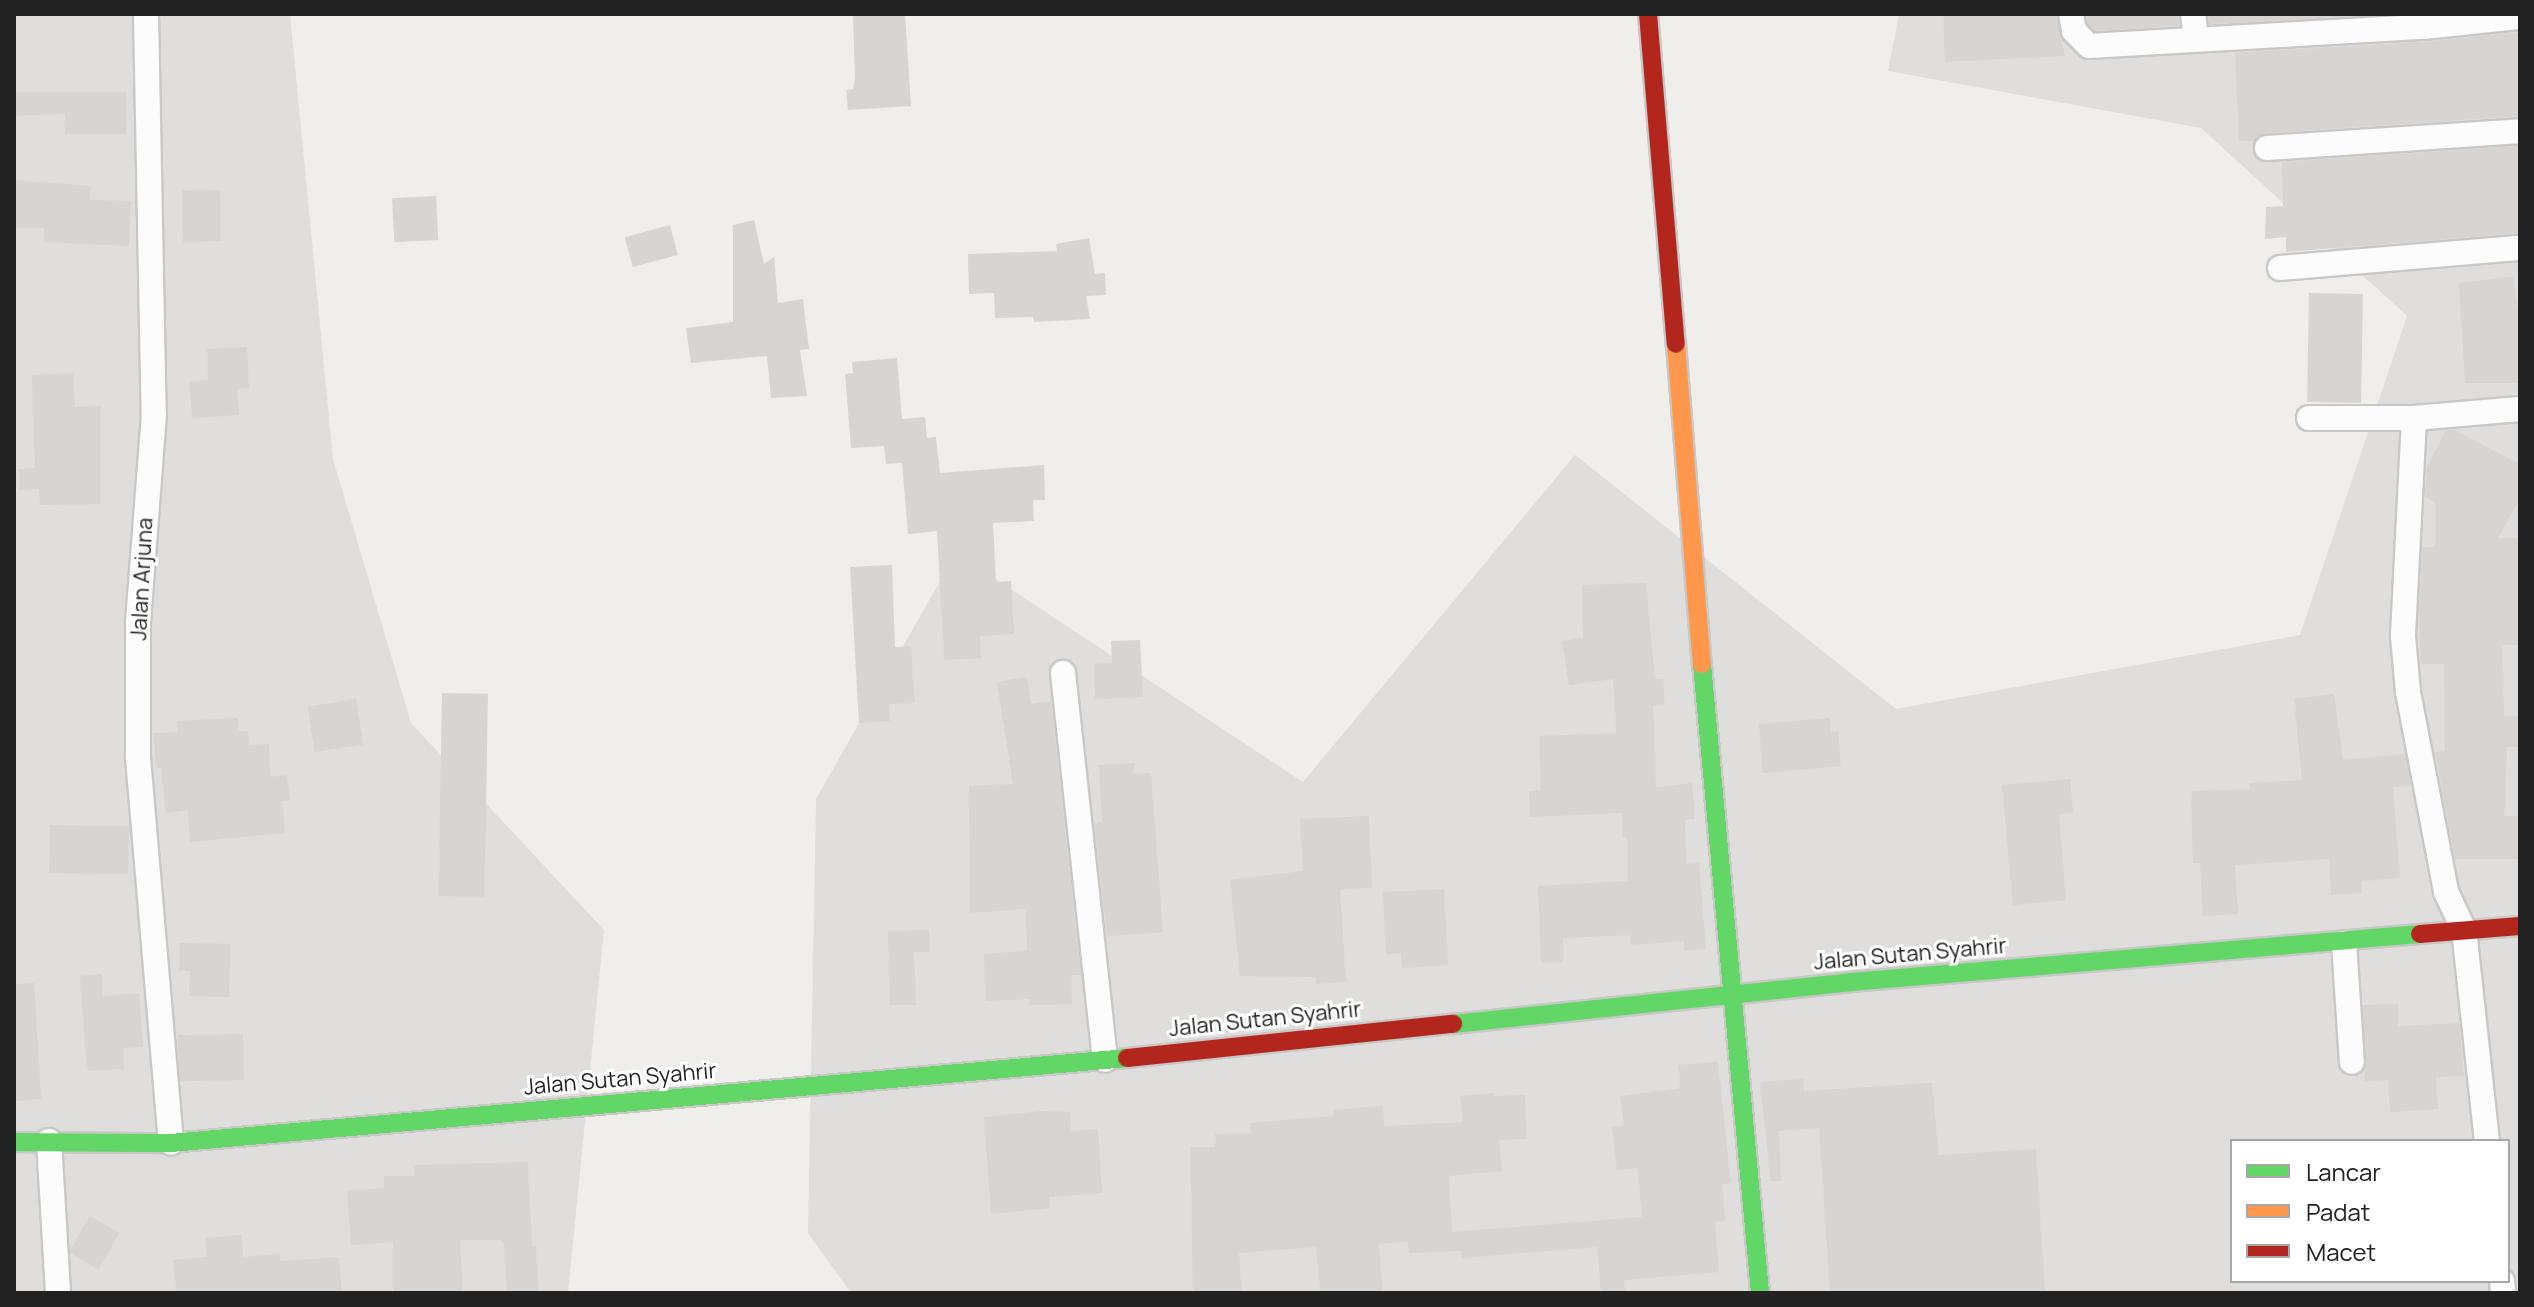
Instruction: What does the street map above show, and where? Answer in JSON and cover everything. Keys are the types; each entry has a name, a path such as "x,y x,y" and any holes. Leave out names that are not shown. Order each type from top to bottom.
{"street":[{"name":"Jalan Arjuna","path":"146,14 154,414 138,622 138,758 171,1143"},
{"path":"1648,14 1730,995 1756,1223 1760,1293"},
{"path":"2071,14 2074,31 2089,46 2196,39 2309,24 2520,17"},
{"path":"2193,14 2196,39"},
{"path":"2267,148 2520,131"},
{"path":"2280,268 2520,248"},
{"path":"2309,418 2414,418 2520,409"},
{"path":"2414,418 2403,636 2408,692 2446,892 2464,930 2487,1139"},
{"path":"1063,673 1105,1060"},
{"name":"Jalan Sutan Syahrir","path":"14,1142 171,1143 1105,1060 1730,995 2520,926"},
{"path":"2344,943 2352,1062"},
{"path":"49,1141 58,1293"}],"shaded area":[{"path":"14,14 290,14 333,459 411,723 604,930 568,1293 14,1293"},
{"path":"1899,14 2520,14 2520,1293 851,1293 808,1233 816,799 956,553 1303,782 1575,455 1896,709 2300,635 2407,316 2201,128 1888,71"}],"building":[{"path":"853,14 905,14 911,106 848,110 846,90 853,89 855,79"},
{"path":"1943,14 2056,14 2065,56 1945,62"},
{"path":"2086,14 2178,14 2179,26 2095,31 2088,24"},
{"path":"2208,14 2234,14 2235,23 2209,24"},
{"path":"2235,14 2387,14 2235,23"},
{"path":"2520,32 2520,116 2266,133 2254,141 2239,141 2235,53 2424,42"},
{"path":"14,92 126,92 126,134 65,134 65,114 14,116"},
{"path":"2520,146 2520,233 2286,252 2286,237 2265,239 2266,207 2283,206 2282,162"},
{"path":"14,180 91,186 90,200 131,201 129,246 44,242 44,228 14,228"},
{"path":"220,190 221,241 183,242 182,191"},
{"path":"436,196 438,240 394,242 392,198"},
{"path":"754,220 764,264 774,257 778,303 803,299 809,349 800,350 807,396 771,398 767,356 691,363 686,328 733,322 733,225"},
{"path":"670,225 678,255 633,267 625,237"},
{"path":"1089,238 1095,274 1105,273 1106,295 1086,296 1090,319 1034,322 1033,317 995,318 994,293 969,294 968,254 1057,251 1056,244"},
{"path":"2513,277 2520,326 2520,383 2465,383 2459,283"},
{"path":"2309,293 2363,294 2361,403 2307,402"},
{"path":"247,347 249,388 237,389 239,415 192,418 189,382 208,380 207,349"},
{"path":"897,358 902,419 925,417 927,438 936,437 940,473 1044,465 1045,500 1033,500 1034,521 993,523 996,582 1011,581 1014,634 980,636 981,658 944,660 937,531 908,534 902,463 886,464 884,446 851,448 845,374 853,373 852,362"},
{"path":"73,373 75,407 101,406 101,504 40,505 39,489 19,490 19,469 35,468 32,375"},
{"path":"2446,430 2454,430 2520,464 2520,498 2498,538 2520,538 2520,645 2502,645 2504,716 2520,716 2520,747 2507,747 2505,816 2520,816 2520,859 2455,859 2435,752 2445,751 2444,664 2421,664 2419,608 2422,547 2435,547 2435,502 2425,497 2427,467"},
{"path":"892,565 895,647 911,646 915,703 889,704 890,721 859,723 850,567"},
{"path":"1646,583 1655,679 1663,679 1665,704 1653,705 1656,787 1692,783 1695,819 1685,820 1686,864 1699,863 1706,949 1684,951 1684,941 1631,945 1630,935 1563,938 1563,962 1541,963 1538,886 1627,881 1627,837 1622,837 1622,813 1530,817 1529,791 1541,790 1539,736 1616,733 1613,679 1569,685 1562,641 1583,638 1582,585"},
{"path":"1140,640 1143,697 1095,699 1094,664 1112,663 1111,641"},
{"path":"1027,677 1031,704 1051,701 1081,975 1071,975 1072,1004 1029,1005 1029,999 986,1001 984,954 1027,951 1026,909 970,913 969,786 1013,784 997,682"},
{"path":"442,693 488,694 484,897 438,896"},
{"path":"2334,694 2343,760 2405,754 2411,786 2393,787 2400,878 2362,881 2362,893 2331,895 2329,859 2235,865 2238,914 2203,916 2200,863 2193,863 2191,791 2250,789 2249,783 2302,780 2294,699"},
{"path":"356,699 363,744 315,752 308,707"},
{"path":"238,718 238,731 248,731 249,745 269,744 270,777 287,775 290,800 282,801 285,833 190,842 188,810 166,813 161,768 156,768 154,733 178,732 177,721"},
{"path":"1830,718 1831,732 1838,731 1841,766 1763,773 1759,724"},
{"path":"1134,763 1134,774 1151,773 1163,932 1107,936 1094,823 1102,822 1099,765"},
{"path":"2070,779 2073,813 2059,814 2066,900 2013,905 2002,785"},
{"path":"1369,816 1372,888 1340,889 1346,982 1316,984 1316,977 1240,976 1230,880 1303,871 1300,819"},
{"path":"50,825 129,826 128,874 49,873"},
{"path":"1444,889 1448,965 1402,968 1401,953 1386,954 1383,892"},
{"path":"929,930 930,952 914,952 916,1005 890,1005 888,931"},
{"path":"180,943 230,944 229,997 189,996 190,971 179,970"},
{"path":"102,974 103,996 139,993 143,1047 123,1048 124,1069 87,1071 80,976"},
{"path":"34,983 41,1099 14,1101 14,984"},
{"path":"2398,1004 2398,1026 2459,1023 2464,1076 2436,1077 2438,1109 2390,1112 2388,1080 2365,1081 2363,1005"},
{"path":"243,1034 244,1080 179,1081 178,1035"},
{"path":"1718,1062 1731,1183 1722,1184 1725,1221 1715,1222 1719,1272 1624,1280 1625,1293 1601,1293 1597,1247 1462,1258 1461,1251 1409,1253 1408,1242 1379,1244 1383,1293 1320,1293 1316,1247 1239,1253 1242,1293 1193,1293 1190,1147 1215,1147 1215,1134 1251,1133 1250,1123 1333,1116 1333,1110 1383,1106 1384,1126 1463,1122 1460,1096 1494,1093 1494,1096 1525,1095 1526,1139 1499,1140 1502,1171 1449,1176 1452,1232 1642,1217 1637,1168 1617,1170 1612,1127 1624,1125 1620,1096 1680,1088 1678,1065"},
{"path":"1803,1079 1804,1091 1932,1083 1939,1155 2036,1149 2045,1293 1830,1293 1819,1128 1779,1131 1781,1181 1771,1181 1760,1082"},
{"path":"1041,1111 1070,1112 1071,1131 1098,1129 1102,1193 1049,1197 1050,1208 991,1214 984,1117"},
{"path":"528,1162 532,1246 536,1246 539,1293 507,1293 504,1243 500,1240 460,1240 463,1293 393,1293 393,1242 351,1245 347,1191 384,1188 384,1176 414,1176 414,1165"},
{"path":"90,1216 119,1233 98,1269 69,1252"},
{"path":"242,1235 243,1257 279,1254 280,1261 339,1257 342,1293 176,1293 173,1260 207,1257 205,1238"}],"traffic: fast":[{"path":"1702,664 1760,1293"},
{"path":"1453,1024 1851,982 2420,934"},
{"path":"14,1142 171,1143 1127,1058"}],"traffic: slow":[{"path":"1676,344 1702,664"}],"traffic: jam":[{"path":"1648,14 1676,344"},
{"path":"2420,934 2520,926"},
{"path":"1127,1058 1453,1024"}]}
